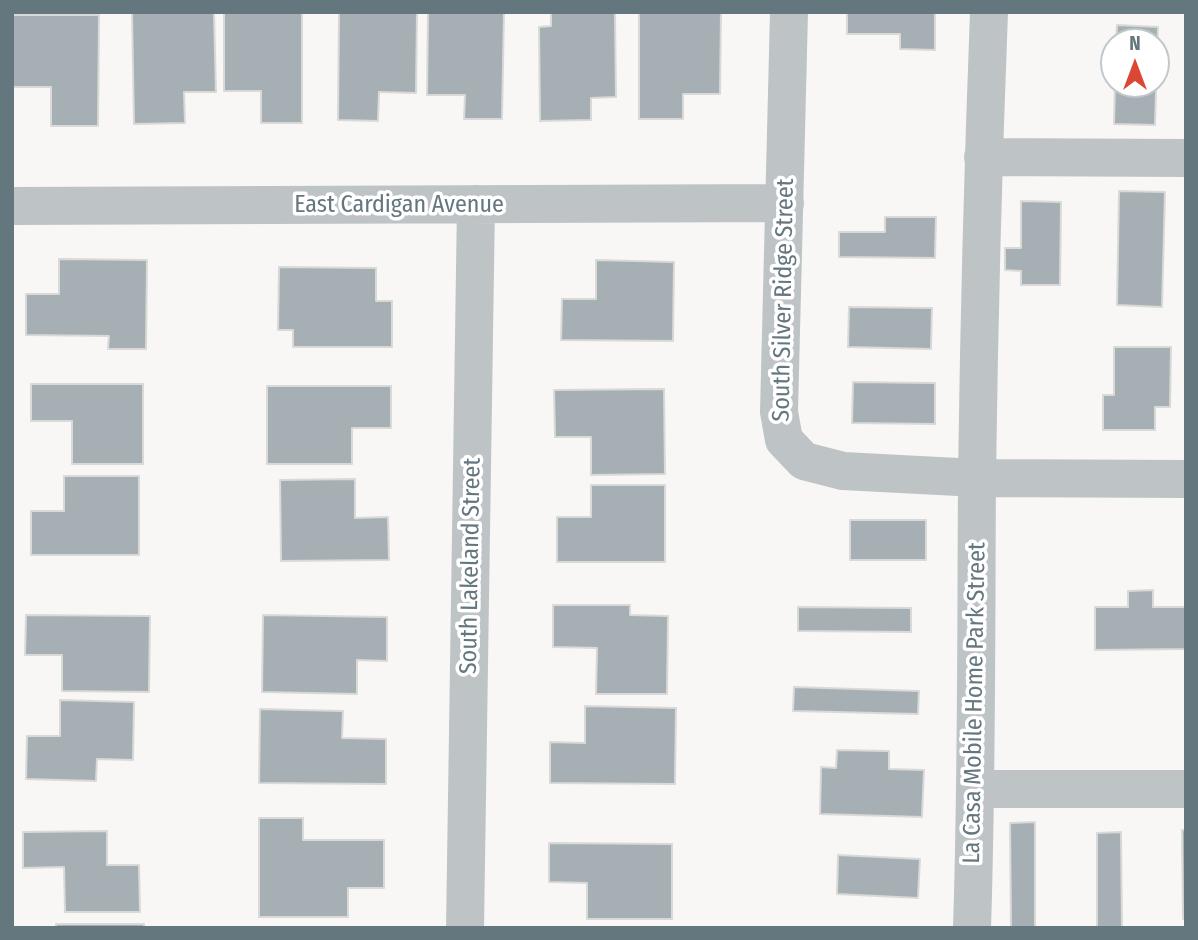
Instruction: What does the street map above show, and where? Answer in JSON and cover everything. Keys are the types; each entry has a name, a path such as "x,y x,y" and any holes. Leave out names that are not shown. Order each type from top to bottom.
{"street":[{"name":"South Silver Ridge Street","path":"789,12 779,412 784,440 804,461 843,471 977,478 1186,479"},
{"path":"977,478 983,157 989,12"},
{"path":"983,157 1186,158"},
{"name":"East Cardigan Avenue","path":"12,206 785,203"},
{"name":"South Lakeland Street","path":"465,928 477,204"},
{"name":"La Casa Mobile Home Park Street","path":"972,928 976,789 977,478"},
{"path":"976,789 1186,789"}],"building":[{"path":"214,12 216,92 184,92 185,123 134,124 132,13"},
{"path":"224,12 302,12 302,123 261,123 261,91 224,91"},
{"path":"339,12 417,12 416,93 379,92 378,121 338,120"},
{"path":"428,12 504,12 502,119 464,119 465,95 427,95"},
{"path":"551,12 615,12 616,97 591,98 591,120 540,121 539,27 551,26"},
{"path":"639,12 721,12 720,94 683,94 683,119 639,119"},
{"path":"847,13 935,13 935,50 900,49 900,34 847,34"},
{"path":"13,15 99,15 98,126 51,126 51,87 12,87"},
{"path":"1117,25 1158,27 1158,28 1117,28"},
{"path":"1115,98 1156,98 1155,125 1114,124"},
{"path":"1119,191 1165,192 1162,307 1117,305"},
{"path":"1021,201 1061,202 1060,285 1021,285 1021,271 1005,270 1005,248 1021,248"},
{"path":"885,217 936,217 935,258 839,257 839,232 885,232"},
{"path":"59,259 147,260 146,349 108,349 109,336 26,335 26,294 59,294"},
{"path":"596,260 674,262 673,341 561,340 562,299 596,299"},
{"path":"279,267 376,268 376,301 392,301 392,347 293,347 293,330 278,330"},
{"path":"849,307 932,308 931,349 848,347"},
{"path":"1114,347 1171,347 1170,407 1155,407 1155,430 1103,430 1103,395 1114,395"},
{"path":"853,382 935,383 935,424 852,423"},
{"path":"31,384 143,384 143,464 72,464 72,421 31,421"},
{"path":"267,386 391,386 391,428 352,428 352,464 267,464"},
{"path":"664,389 665,474 591,475 591,437 555,437 554,390"},
{"path":"64,476 139,476 139,555 31,555 31,511 64,511"},
{"path":"355,479 355,518 388,517 389,560 281,561 280,480"},
{"path":"591,485 665,485 665,562 557,562 557,517 591,517"},
{"path":"850,520 926,520 926,560 850,560"},
{"path":"1153,590 1153,607 1186,607 1186,649 1095,650 1095,607 1128,607 1128,591"},
{"path":"553,605 630,605 630,615 668,616 667,694 596,694 597,648 553,647"},
{"path":"798,607 911,608 911,632 798,631"},
{"path":"26,615 150,616 149,692 62,691 62,655 25,655"},
{"path":"263,615 387,617 387,661 357,660 357,694 262,692"},
{"path":"794,687 919,691 918,714 793,711"},
{"path":"60,700 134,702 133,760 97,759 96,781 26,779 27,736 60,736"},
{"path":"585,706 676,708 675,784 550,783 550,742 585,743"},
{"path":"260,709 343,711 342,738 386,739 386,784 259,783"},
{"path":"837,750 889,751 889,769 924,770 922,817 820,814 821,767 836,768"},
{"path":"259,818 303,818 303,840 384,840 384,888 348,888 348,917 259,917"},
{"path":"1035,822 1035,928 1011,928 1010,823"},
{"path":"1182,830 1186,830 1186,919 1183,919"},
{"path":"107,831 107,865 139,865 140,912 65,912 64,867 23,868 23,832"},
{"path":"1121,832 1122,928 1097,928 1097,833"},
{"path":"549,843 672,844 672,919 587,919 587,883 549,882"},
{"path":"838,855 920,859 918,898 837,894"},
{"path":"56,924 144,924 144,928 56,928"}]}
